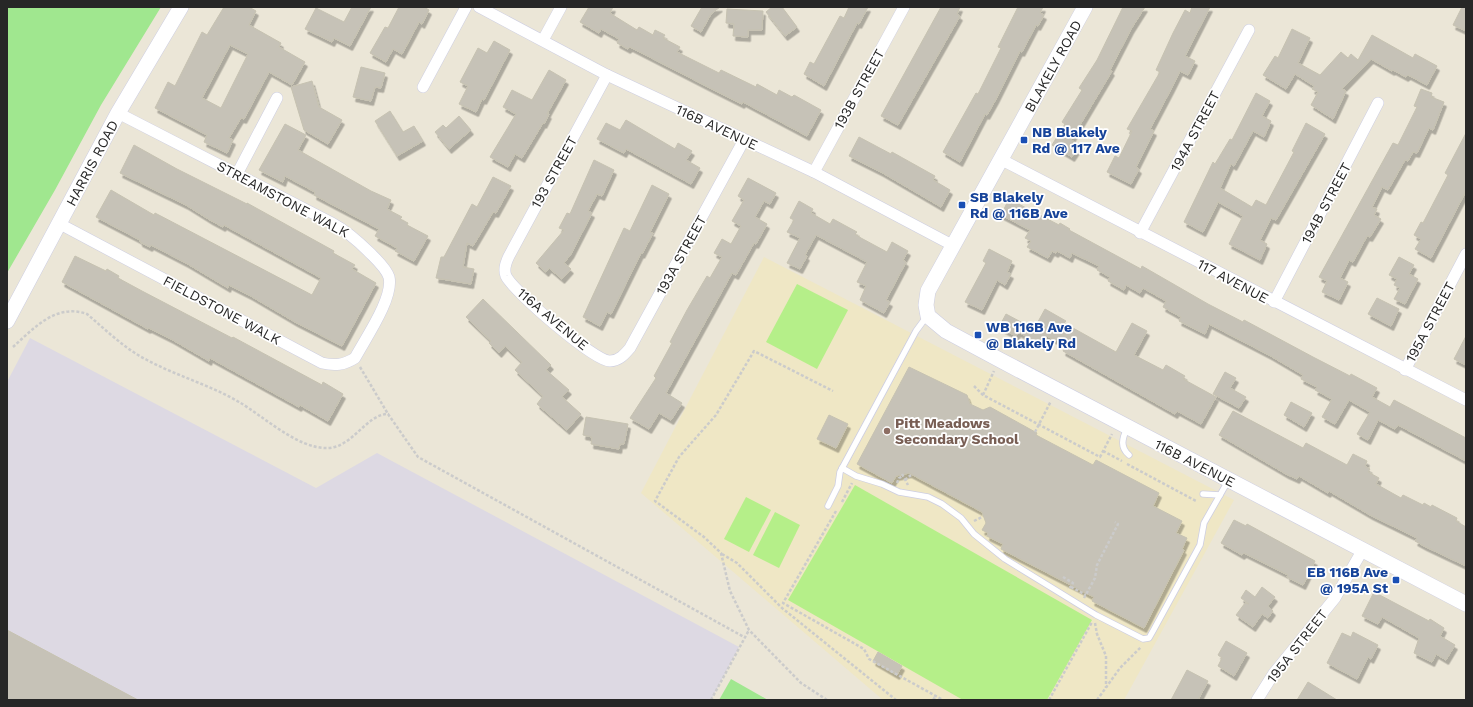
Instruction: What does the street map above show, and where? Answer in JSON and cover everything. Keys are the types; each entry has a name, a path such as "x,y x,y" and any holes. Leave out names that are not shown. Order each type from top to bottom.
{"street":[{"name":"HARRIS ROAD","path":"7,321 118,113 181,7"},
{"path":"423,87 466,7"},
{"name":"116B AVENUE","path":"479,7 543,40 607,76 814,172 954,246"},
{"path":"543,40 561,7"},
{"name":"193B STREET","path":"814,172 904,7"},
{"name":"BLAKELY ROAD","path":"928,316 926,306 928,291 1002,160 1085,7"},
{"name":"194A STREET","path":"1140,232 1249,30"},
{"name":"193 STREET","path":"504,271 509,256 607,76"},
{"path":"237,174 277,98"},
{"name":"194B STREET","path":"1274,302 1378,103"},
{"name":"STREAMSTONE WALK","path":"118,113 342,228 379,261 389,277 390,284 384,303 354,358"},
{"name":"193A STREET","path":"609,361 624,355 630,348 744,140"},
{"name":"117 AVENUE","path":"1002,160 1405,370 1466,400"},
{"name":"FIELDSTONE WALK","path":"60,224 322,363 340,365 347,363 354,358"},
{"name":"195A STREET","path":"1405,370 1466,254"},
{"name":"116A AVENUE","path":"504,271 512,283 544,314 587,349 609,361"},
{"name":"116B AVENUE","path":"928,316 946,331 1120,430 1228,480 1466,604"},
{"name":"195A STREET","path":"1257,700 1274,673 1335,598 1362,551"}],"lane":[{"path":"828,506 838,486 841,470 916,331 928,316"},
{"path":"1120,430 1123,437 1122,444 1124,450 1129,455"},
{"path":"841,470 882,484 899,492 928,497 942,504 961,518 974,534 1005,559 1096,615 1138,637 1148,638 1200,545 1204,523 1228,480"},
{"path":"1203,494 1220,495"}],"path":[{"path":"13,347 43,320 64,312 80,312 87,314 140,356 239,402 291,437 302,442 325,449 331,448 350,439 379,415 388,414"},
{"path":"833,391 754,351 716,415 679,457 655,501 737,563 782,608 896,700"},
{"path":"354,358 388,414 418,457 744,637"},
{"path":"983,394 994,371"},
{"path":"974,386 983,394 1100,457 1120,430"},
{"path":"1035,432 1052,400"},
{"path":"1103,451 1212,509"},
{"path":"896,484 899,478 910,477 911,475"},
{"path":"841,503 856,476"},
{"path":"837,509 784,603 864,649 869,659 943,700"},
{"path":"1080,605 1094,578 1097,565 1118,524 1115,522"},
{"path":"722,553 730,590 749,630 801,683 827,700"},
{"path":"1063,577 1073,583 1071,587"},
{"path":"1059,592 1071,587"},
{"path":"1071,587 1086,595"},
{"path":"1096,615 1095,625 1106,656 1106,688"},
{"path":"1049,700 1096,615"},
{"path":"711,700 749,630"},
{"path":"1097,700 1120,668 1148,638"},
{"path":"933,700 936,696"}],"shaded area":[{"name":"Pitt Meadows Secondary School","path":"764,257 1234,500 1124,700 883,700 641,493"},
{"path":"30,338 316,488 377,453 739,647 711,700 7,700 7,382"}],"green space":[{"path":"7,7 161,7 101,105 55,190 7,273"},
{"path":"797,284 848,310 817,369 766,342"},
{"path":"855,485 1092,620 1047,700 963,700 788,600"},
{"path":"746,497 771,510 749,552 724,539"},
{"path":"775,512 800,525 779,568 753,555"},
{"path":"731,679 768,700 719,700"}],"building":[{"path":"224,7 249,7 256,11 249,25 281,43 279,47 305,62 292,85 269,72 244,119 241,118 229,138 233,140 227,153 204,142 207,135 155,108 168,82 175,86 202,32 207,35","holes":["230,45 248,54 221,108 202,98"]},
{"path":"352,7 371,7 350,46 334,38 332,42 305,29 316,8 344,22"},
{"path":"399,7 424,7 429,10 422,24 419,22 402,54 393,49 386,62 370,53 385,27 388,28"},
{"path":"589,7 613,7 610,13 616,17 637,30 639,27 653,35 655,30 665,35 663,38 680,47 677,52 719,73 721,70 756,87 757,84 777,95 779,90 792,97 794,95 821,110 807,136 743,102 742,104 630,47 628,49 617,43 619,39 601,29 599,33 580,22"},
{"path":"702,7 720,7 711,14 701,32 691,26"},
{"path":"772,7 782,7 797,27 785,36 766,12"},
{"path":"849,7 868,7 859,24 857,23 824,86 804,74 810,62 814,64 840,16 844,18"},
{"path":"941,7 960,7 957,14 960,16 898,125 881,116"},
{"path":"1018,7 1043,7 1040,13 1044,15 1038,26 1036,25 1022,52 1020,51 996,99 987,115 985,114 960,162 943,152 976,93 978,94 1001,48 998,47"},
{"path":"1123,7 1145,7 1131,29 1110,70 1112,71 1071,140 1080,145 1072,157 1052,145 1065,124 1062,122 1082,90 1079,88 1097,60"},
{"path":"1192,7 1210,7 1185,56 1195,61 1188,75 1180,71 1150,129 1154,131 1136,167 1139,169 1131,184 1107,172 1115,156 1119,158 1132,131 1127,129 1160,72 1156,70 1173,33 1185,10 1190,13"},
{"path":"1462,7 1466,7 1466,31 1453,25"},
{"path":"727,9 763,11 762,30 748,30 748,37 733,36 734,24 726,23"},
{"path":"1292,29 1310,38 1298,63 1320,75 1341,52 1348,58 1351,54 1358,60 1372,35 1413,58 1415,54 1437,66 1427,85 1408,75 1406,77 1393,70 1392,71 1371,59 1342,89 1346,91 1333,119 1311,105 1318,92 1312,89 1314,86 1295,74 1286,89 1263,75 1275,56 1278,58"},
{"path":"494,41 510,50 484,100 482,99 476,112 459,104 468,86 460,82 478,48 487,53"},
{"path":"361,67 385,73 381,88 375,87 371,101 353,97"},
{"path":"549,70 566,80 547,114 549,114 544,124 543,123 522,158 515,154 508,167 490,157 516,114 503,107 512,90 532,100"},
{"path":"312,81 319,107 342,120 328,144 304,130 291,87"},
{"path":"1421,89 1432,93 1431,97 1444,102 1433,130 1429,128 1417,153 1413,152 1408,161 1405,160 1388,190 1382,187 1372,207 1377,209 1374,215 1381,219 1370,237 1367,236 1353,262 1349,260 1340,278 1348,282 1339,300 1322,292 1327,281 1319,277 1393,143 1398,145 1417,107 1414,106"},
{"path":"1256,93 1270,101 1262,116 1271,121 1264,137 1253,131 1234,166 1231,164 1220,188 1252,207 1256,200 1266,205 1294,152 1292,151 1306,123 1325,134 1276,220 1271,218 1260,240 1267,244 1260,260 1229,244 1243,216 1218,202 1203,232 1184,222 1213,162 1215,164 1230,139 1232,140"},
{"path":"390,111 403,132 414,126 423,141 397,156 375,121"},
{"path":"459,116 471,130 449,149 435,132 443,125 446,128"},
{"path":"626,120 675,149 678,143 692,151 686,160 700,168 691,184 626,149 624,153 597,139 606,123 620,130"},
{"path":"285,124 306,135 298,150 371,191 391,200 387,209 402,217 400,219 408,223 407,225 428,236 414,261 395,251 397,248 375,236 379,229 314,195 315,192 285,176 283,182 259,170"},
{"path":"1466,133 1466,191 1431,258 1415,249 1421,239 1414,235 1421,222 1423,223 1448,175 1445,173"},
{"path":"859,137 891,154 892,152 935,176 933,180 950,190 941,207 881,172 849,156"},
{"path":"134,145 177,169 247,203 334,251 333,253 355,265 352,269 376,283 342,346 295,322 249,295 229,285 228,288 186,263 151,245 150,247 140,242 140,240 96,217 111,190 154,215 155,213 312,295 321,278 224,225 223,227 210,220 186,205 120,173"},
{"path":"594,160 614,170 602,196 597,194 588,211 592,213 571,254 564,263 571,269 562,279 549,268 546,272 536,263 564,230 559,228 567,213 570,214"},
{"path":"493,177 511,186 496,213 493,212 473,246 467,243 463,267 474,269 471,284 436,278 441,257 444,257 472,204 477,207"},
{"path":"748,178 776,193 770,204 764,201 755,217 767,224 756,244 754,243 736,275 732,273 666,393 682,403 671,420 659,413 649,429 630,418 656,378 654,376 672,343 670,342 687,310 707,276 710,278 722,257 714,253 722,239 731,244 741,226 732,221 744,200 738,196"},
{"path":"652,185 669,194 650,232 653,233 642,254 641,253 611,314 607,312 600,326 583,317 624,228 630,231"},
{"path":"1009,199 1059,225 1060,223 1070,229 1069,230 1141,269 1142,266 1208,304 1243,322 1244,320 1350,376 1351,374 1377,388 1372,397 1390,407 1394,400 1466,438 1466,461 1398,425 1395,429 1378,420 1368,440 1357,434 1370,412 1349,400 1335,424 1322,417 1332,399 1315,390 1317,387 1301,379 1303,375 1269,355 1209,324 1205,334 1179,321 1181,317 1163,307 1166,301 1143,288 1140,293 1126,285 1124,290 1108,281 1110,277 1097,270 1099,266 1072,253 1070,258 1057,251 1056,253 1052,251 1048,258 1027,247 1031,241 1025,238 1030,230 1001,215"},
{"path":"799,201 813,209 811,213 830,224 833,219 857,232 855,234 861,238 887,252 892,242 908,251 903,260 906,262 886,300 890,302 884,313 860,300 866,286 857,282 867,262 816,235 805,255 807,256 800,269 787,263 800,238 787,232 794,220 790,218"},
{"path":"989,249 1012,261 1007,272 1011,274 1005,285 997,280 982,310 965,302 986,263 983,261"},
{"path":"75,256 106,271 107,269 119,276 118,278 142,291 232,338 233,337 322,385 323,382 343,394 328,421 300,405 299,407 210,358 209,361 171,339 149,328 148,329 62,282"},
{"path":"1399,257 1414,265 1409,274 1418,279 1405,304 1394,299 1400,288 1394,285 1397,279 1389,275"},
{"path":"1377,298 1399,309 1391,326 1368,314"},
{"path":"483,299 551,365 546,370 569,390 562,397 581,414 567,430 537,404 543,396 515,370 522,362 505,346 499,353 489,343 491,341 466,317"},
{"path":"1045,309 1066,321 1064,323 1116,352 1132,323 1147,331 1134,355 1163,370 1166,365 1185,376 1183,379 1216,397 1201,424 1177,411 1175,414 1063,351 1066,345 1047,336 1042,345 1018,332 1016,336 999,327 1006,314 1034,329"},
{"path":"1466,336 1466,365 1454,359"},
{"name":"Pitt Meadows Secondary School","path":"909,367 967,395 970,404 983,410 990,407 1037,433 1036,435 1093,465 1096,460 1159,493 1153,506 1182,521 1176,533 1187,538 1182,549 1184,550 1144,628 1092,601 1094,597 1001,549 1003,544 987,536 988,533 982,530 986,523 982,512 909,473 896,476 892,483 857,464"},
{"path":"1225,372 1236,378 1230,388 1246,397 1239,408 1213,394"},
{"path":"1291,402 1312,413 1304,427 1284,415"},
{"path":"1233,411 1303,448 1306,443 1347,465 1353,454 1367,461 1365,466 1370,469 1368,472 1379,478 1376,484 1401,498 1403,495 1423,505 1424,503 1431,507 1432,505 1457,518 1456,521 1466,527 1466,566 1424,546 1415,541 1417,538 1370,515 1329,491 1328,493 1299,476 1297,479 1286,474 1219,435"},
{"path":"829,415 848,424 836,448 817,439"},
{"path":"586,417 628,424 624,444 620,444 619,449 591,444 592,437 583,435"},
{"path":"1234,520 1246,526 1247,524 1315,561 1303,585 1287,577 1288,575 1244,553 1242,555 1221,543"},
{"path":"1262,587 1275,597 1268,606 1273,611 1268,618 1262,614 1253,627 1236,615 1245,603 1249,604 1241,598 1246,590 1255,597"},
{"path":"1374,592 1429,621 1430,619 1444,628 1440,636 1455,645 1446,660 1436,654 1432,662 1414,653 1419,638 1382,617 1378,624 1362,616"},
{"path":"7,630 138,700 7,700"},
{"path":"1353,632 1378,645 1371,659 1368,657 1357,679 1327,663 1342,633 1351,637"},
{"path":"1226,641 1247,653 1234,676 1218,666 1222,658 1218,655"},
{"path":"878,652 902,666 897,675 873,661"},
{"path":"1187,670 1208,681 1198,700 1171,700"},
{"path":"1308,682 1337,700 1297,700"}],"place":[{"name":"NB Blakely Rd @ 117 Ave","path":"1024,140"},
{"name":"SB Blakely Rd @ 116B Ave","path":"962,205"},
{"name":"WB 116B Ave @ Blakely Rd","path":"978,335"},
{"name":"Pitt Meadows Secondary School","path":"887,431"},
{"name":"EB 116B Ave @ 195A St","path":"1396,580"}]}
